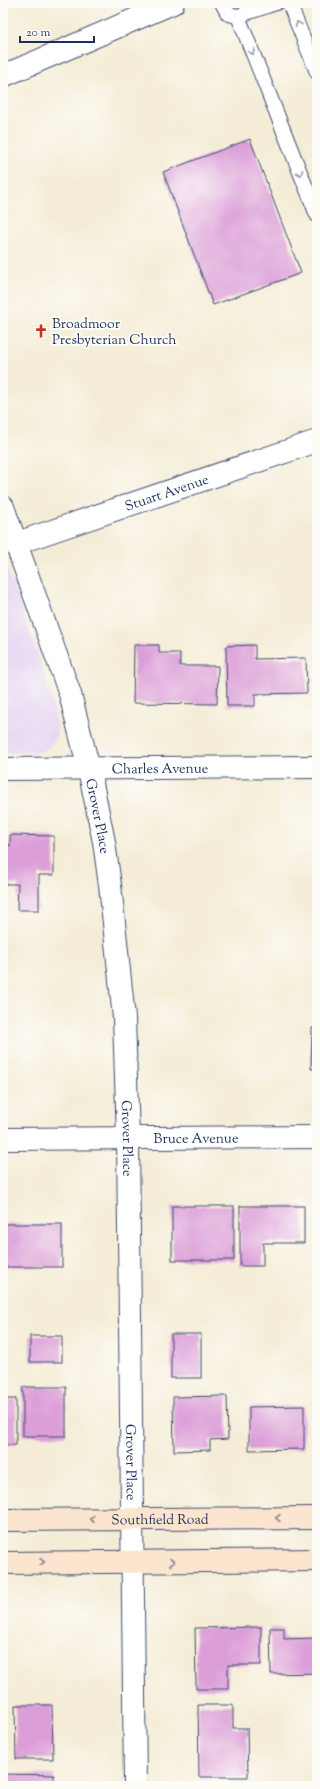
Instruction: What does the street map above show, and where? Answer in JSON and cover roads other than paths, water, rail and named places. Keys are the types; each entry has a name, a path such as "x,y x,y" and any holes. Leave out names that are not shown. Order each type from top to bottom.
{"main road":[{"name":"Southfield Road","path":"3,1520 317,1518"},
{"path":"3,1563 317,1560"}],"street":[{"path":"3,76 173,3"},
{"name":"Stuart Avenue","path":"17,543 317,441"},
{"name":"Grover Place","path":"3,507 70,694 89,769 104,842 124,1018 128,1138 134,1562 135,1786"},
{"name":"Charles Avenue","path":"3,769 317,767"},
{"name":"Bruce Avenue","path":"3,1139 317,1137"}],"lane":[{"path":"222,3 228,14 238,16 276,3"},
{"path":"290,3 317,72"},
{"path":"238,16 317,215"}],"place":[{"name":"Broadmoor Presbyterian Church","path":"41,331"}]}
